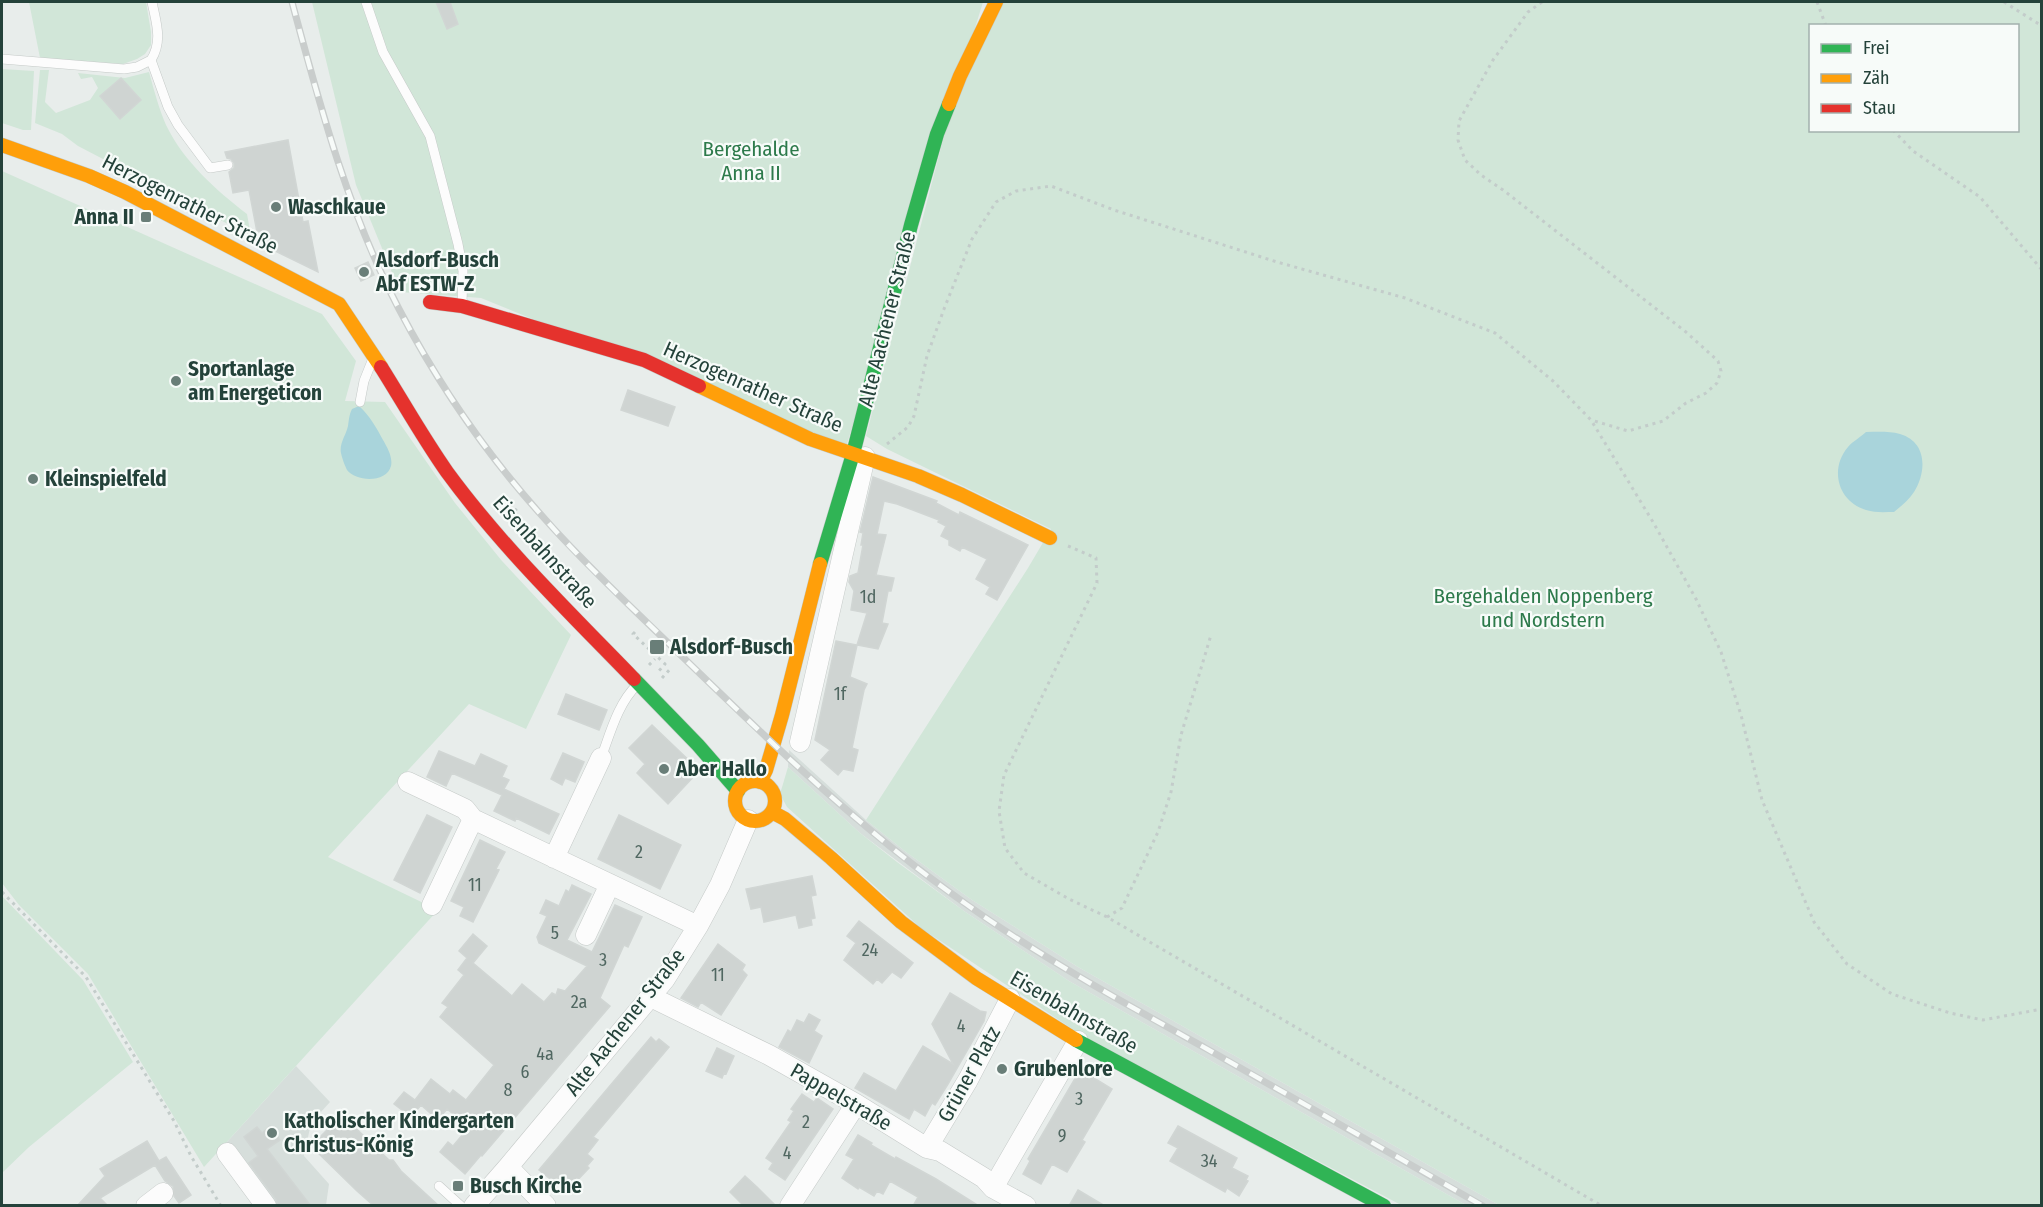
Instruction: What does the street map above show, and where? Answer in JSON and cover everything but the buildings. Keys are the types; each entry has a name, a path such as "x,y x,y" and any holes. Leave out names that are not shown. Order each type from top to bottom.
{"street":[{"name":"Alte Aachener Straße","path":"800,742 859,455 911,225 938,134 960,76 996,2"},
{"name":"Herzogenrather Straße","path":"2,145 89,176 125,192 339,304 351,319"},
{"name":"Herzogenrather Straße","path":"430,302 462,306 644,360 810,439 859,455 962,495 1050,538"},
{"name":"Eisenbahnstraße","path":"351,319 447,471 492,528 546,588 698,744 738,791"},
{"name":"Alte Aachener Straße","path":"760,782 766,770 825,546 859,455"},
{"path":"554,858 601,758"},
{"path":"408,782 465,809 473,819 698,926"},
{"path":"760,782 770,788 774,806 772,812 761,820 748,820 739,813 736,807 738,791 747,783 760,782"},
{"name":"Eisenbahnstraße","path":"772,812 785,819 831,858 901,922 976,978 1078,1041 1360,1201 1384,1206"},
{"path":"432,905 473,819"},
{"name":"Alte Aachener Straße","path":"474,1206 665,979 720,885 748,820"},
{"path":"586,934 610,884"},
{"name":"Pappelstraße","path":"651,997 769,1055 856,1104 927,1148 940,1152 984,1178 993,1188 1026,1206"},
{"name":"Grüner Platz","path":"927,1148 968,1080 1010,999"},
{"path":"993,1188 1078,1041"},
{"path":"790,1206 856,1104"},
{"path":"227,1154 266,1206"},
{"path":"508,1167 546,1206"},
{"path":"146,1206 163,1193"}],"lane":[{"path":"2,59 124,69 137,67 151,60 157,50 159,36 152,2"},
{"path":"366,2 382,52 430,136 458,244 463,271 462,306"},
{"path":"151,60 168,107 183,133 210,168 228,165"},
{"path":"360,402 364,381 374,357"},
{"path":"601,758 616,718 631,690 639,683"},
{"path":"439,1186 461,1206"}],"path":[{"path":"1542,2 1528,12 1493,60 1459,121 1458,140 1465,160 1481,175 1503,189 1686,332 1718,361 1721,371 1717,383 1706,393 1686,403 1663,421 1628,431 1591,420"},
{"path":"1816,2 1825,24"},
{"path":"2004,2 2042,26"},
{"path":"1895,132 1913,151 1980,197 2042,270"},
{"path":"859,455 888,443 908,427 914,416 927,356 972,239 996,202 1016,191 1051,186 1114,210 1266,259 1405,298 1496,333 1553,381 1591,420 1653,522 1696,599 1720,652 1741,715 1761,801 1814,922 1847,964 1892,994 1950,1013 1983,1020 2042,1009"},
{"path":"515,510 519,507"},
{"path":"1050,538 1096,558 1097,583 1004,775 999,811 1005,848 1024,873 1069,900 1107,917 1602,1206"},
{"path":"635,632 633,634 665,664 658,672"},
{"path":"1107,917 1122,908 1158,832 1171,792 1181,735 1211,634"},
{"path":"2,892 86,976 174,1121 221,1206"}],"shaded area":[{"path":"789,750 866,820 972,900 1078,967 1499,1205 1466,1205 1069,981 964,911 860,833 788,767"},
{"name":"Katholischer Kindergarten Christus-König","path":"296,1066 330,1102 311,1123 304,1156 329,1184 326,1205 274,1205 226,1143"}],"green space":[{"path":"29,2 146,2 151,45 145,54 123,64 40,58"},
{"name":"Bergehalde Anna II","path":"312,2 983,2 846,447 481,298 400,292 356,185"},
{"name":"Bergehalden Noppenberg und Nordstern","path":"1002,2 2041,2 2041,1205 1499,1205 1078,967 972,900 866,820 1051,529 887,449 866,436 962,67"},
{"path":"2,69 34,71 31,130 23,130 2,123"},
{"path":"40,70 49,70 45,102 56,113 90,100 98,88 92,77 81,79 78,73 125,78 149,72 161,112 173,138 191,163 247,214 251,236 78,146 62,134 35,123"},
{"path":"2,171 322,314 356,361 345,401 385,402 455,503 502,561 571,635 526,729 469,704 328,857 438,910 204,1167 88,974 19,905 2,883"},
{"path":"788,767 860,833 897,862 964,911 1069,981 1466,1205 1401,1205 1083,1036 921,928 787,807 780,794"},
{"path":"2,896 83,980 133,1062 29,1147 2,1173"}],"water":[{"path":"359,406 375,426 390,456 391,466 388,472 378,478 357,477 351,474 341,455 341,446 351,411"},
{"path":"1866,432 1900,434 1909,438 1920,450 1922,467 1918,484 1910,498 1894,512 1873,512 1856,506 1849,500 1839,484 1838,474 1842,456 1850,445"}],"railway":[{"path":"292,2 350,197 399,309 430,364 483,444 523,494 587,564 809,777 885,843 966,904 1085,980 1483,1206"}],"traffic: fast":[{"path":"820,564 853,454 911,225 937,134 949,104"},
{"path":"634,679 698,745 738,791"},
{"path":"1076,1040 1384,1206"}],"traffic: slow":[{"path":"949,104 996,2"},
{"path":"2,145 89,176 125,192 339,304 381,367"},
{"path":"699,386 810,439 918,476 1050,538"},
{"path":"760,782 766,770 782,715 820,564"},
{"path":"755,781 769,787 775,801 769,815 755,821 741,815 735,801 741,787 755,781"},
{"path":"772,812 785,819 831,858 901,922 976,978 1076,1040"}],"traffic: jam":[{"path":"430,302 462,306 644,360 699,386"},
{"path":"381,367 438,459 468,500 537,578 634,679"}],"place":[{"name":"Waschkaue","path":"276,207"},
{"name":"Anna II","path":"146,217"},
{"name":"Alsdorf-Busch Abf ESTW-Z","path":"364,272"},
{"name":"Sportanlage am Energeticon","path":"176,381"},
{"name":"Kleinspielfeld","path":"33,479"},
{"name":"Alsdorf-Busch","path":"657,647"},
{"name":"Aber Hallo","path":"664,769"},
{"name":"Grubenlore","path":"1002,1069"},
{"name":"Katholischer Kindergarten Christus-König","path":"272,1133"},
{"name":"Busch Kirche","path":"458,1186"}]}
